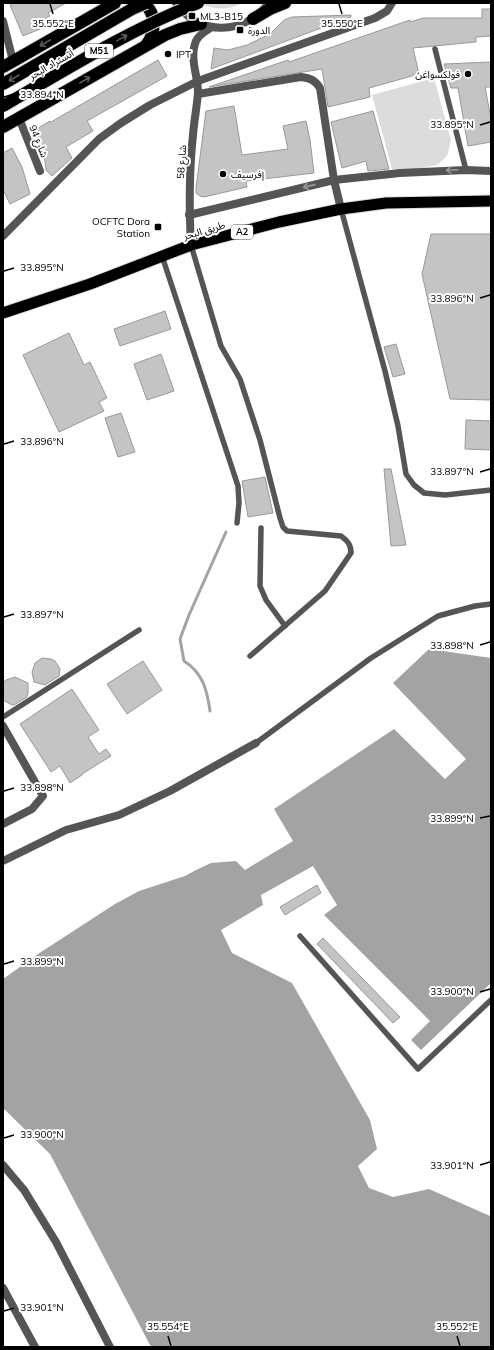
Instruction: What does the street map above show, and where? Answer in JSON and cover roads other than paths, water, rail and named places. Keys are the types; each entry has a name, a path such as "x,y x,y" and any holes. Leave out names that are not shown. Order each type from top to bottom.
{"highway":[{"path":"8,64 115,3"},
{"path":"142,3 150,10 154,24 154,31 147,44"},
{"name":"أتستراد البحر","path":"3,84 132,9 146,3"},
{"name":"أتستراد البحر","path":"3,106 130,33 165,16 198,3"},
{"path":"253,19 270,9 285,3"},
{"path":"3,127 147,44 173,31 189,26 206,26"},
{"name":"طريق البحر","path":"3,313 90,284 191,245 279,222 341,209 386,203 491,201"}],"street":[{"path":"176,3 190,18 206,26 226,28 240,25 253,19 269,3"},
{"path":"3,236 99,139 121,122 150,105 198,81 375,18 387,11 392,3"},
{"path":"3,21 8,64"},
{"name":"شارع 58","path":"191,245 189,215 190,175 192,135 198,94 198,81 194,62 194,51 196,40 206,26"},
{"path":"198,94 301,77 309,78 316,82 320,88 334,180 341,209"},
{"name":"شارع 94","path":"19,118 40,171"},
{"path":"189,215 334,180 400,173 491,170"},
{"path":"3,726 43,796 32,809 3,824"},
{"path":"3,861 66,830 119,815 170,791 256,743"},
{"path":"3,1165 24,1190 56,1242 110,1347"},
{"path":"3,1288 36,1347"}],"lane":[{"path":"435,49 466,170"},
{"path":"341,209 398,426 406,474 414,485 424,493 445,495 491,490"},
{"path":"191,245 221,346 240,379 260,440 283,526 287,531 341,536 348,541 351,547 351,553 325,591 250,656"},
{"path":"162,256 238,486 239,503 237,523"},
{"path":"261,528 260,586 266,600 285,626"},
{"path":"256,743 371,658 438,616 475,606 491,604"},
{"path":"3,717 139,630"},
{"path":"300,936 418,1069 491,1000"}],"waterway":[{"path":"210,711 205,689 200,677 196,671 184,661 180,639 189,615 226,532"}],"place":[{"name":"ML3-B15","path":"192,16"},
{"name":"الدورة","path":"240,30"},
{"name":"IPT","path":"168,54"},
{"name":"فولكسواغن","path":"468,74"},
{"name":"إفرسيف","path":"223,174"},
{"name":"OCFTC Dora Station","path":"158,227"}]}
